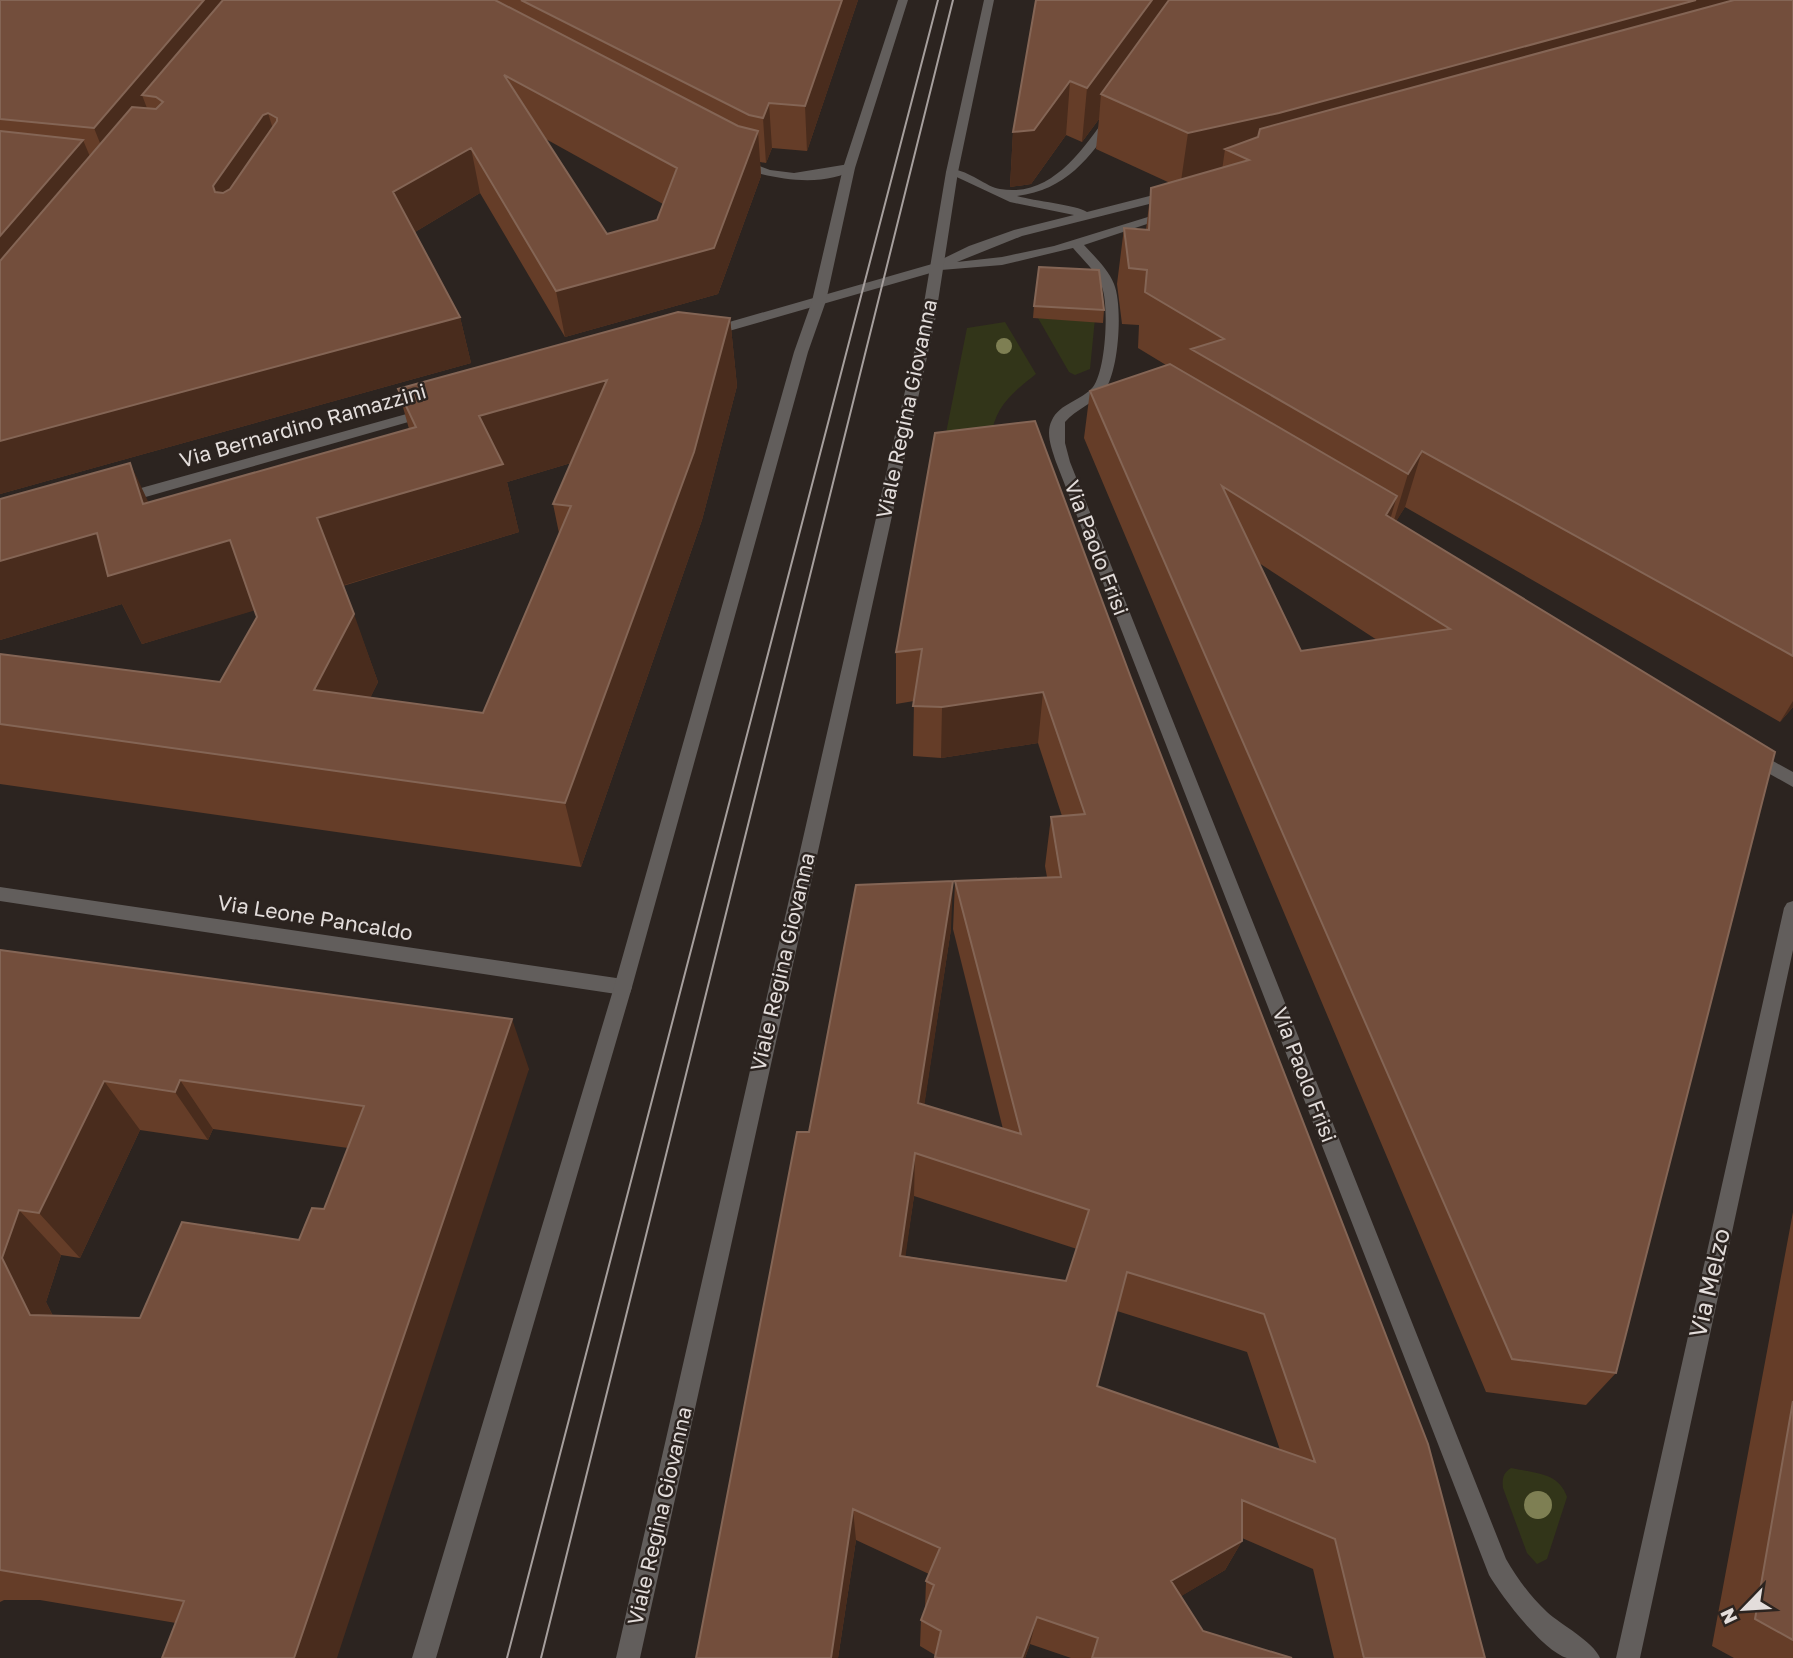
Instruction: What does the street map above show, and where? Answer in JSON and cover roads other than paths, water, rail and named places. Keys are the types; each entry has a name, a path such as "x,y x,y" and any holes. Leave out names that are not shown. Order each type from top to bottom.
{"street":[{"path":"424,1658 623,987 801,352 819,301 849,168 903,0"},
{"path":"989,0 952,172 1004,197 1039,208 1099,212"},
{"path":"999,193 1035,190 1064,177 1088,150 1121,103"},
{"path":"735,160 770,174 787,177 807,178 849,168"},
{"name":"Viale Regina Giovanna","path":"628,1658 928,321 952,172"},
{"path":"699,335 937,267 994,241 1192,190"},
{"path":"937,267 999,263 1077,245 1183,210"},
{"path":"1075,405 1090,397 1105,381 1111,295 1100,271 1077,245"},
{"path":"1075,405 1113,396"},
{"name":"Via Paolo Frisi","path":"1075,405 1062,415 1056,429 1063,462 1497,1567 1510,1589 1547,1631 1588,1658"},
{"name":"Via Bernardino Ramazzini","path":"106,504 436,410"},
{"path":"1732,743 1793,780"},
{"name":"Via Leone Pancaldo","path":"0,894 623,987"},
{"name":"Via Melzo","path":"1628,1658 1793,908"}],"tram line":[{"path":"507,1658 938,0"},
{"path":"541,1658 953,0"}]}
